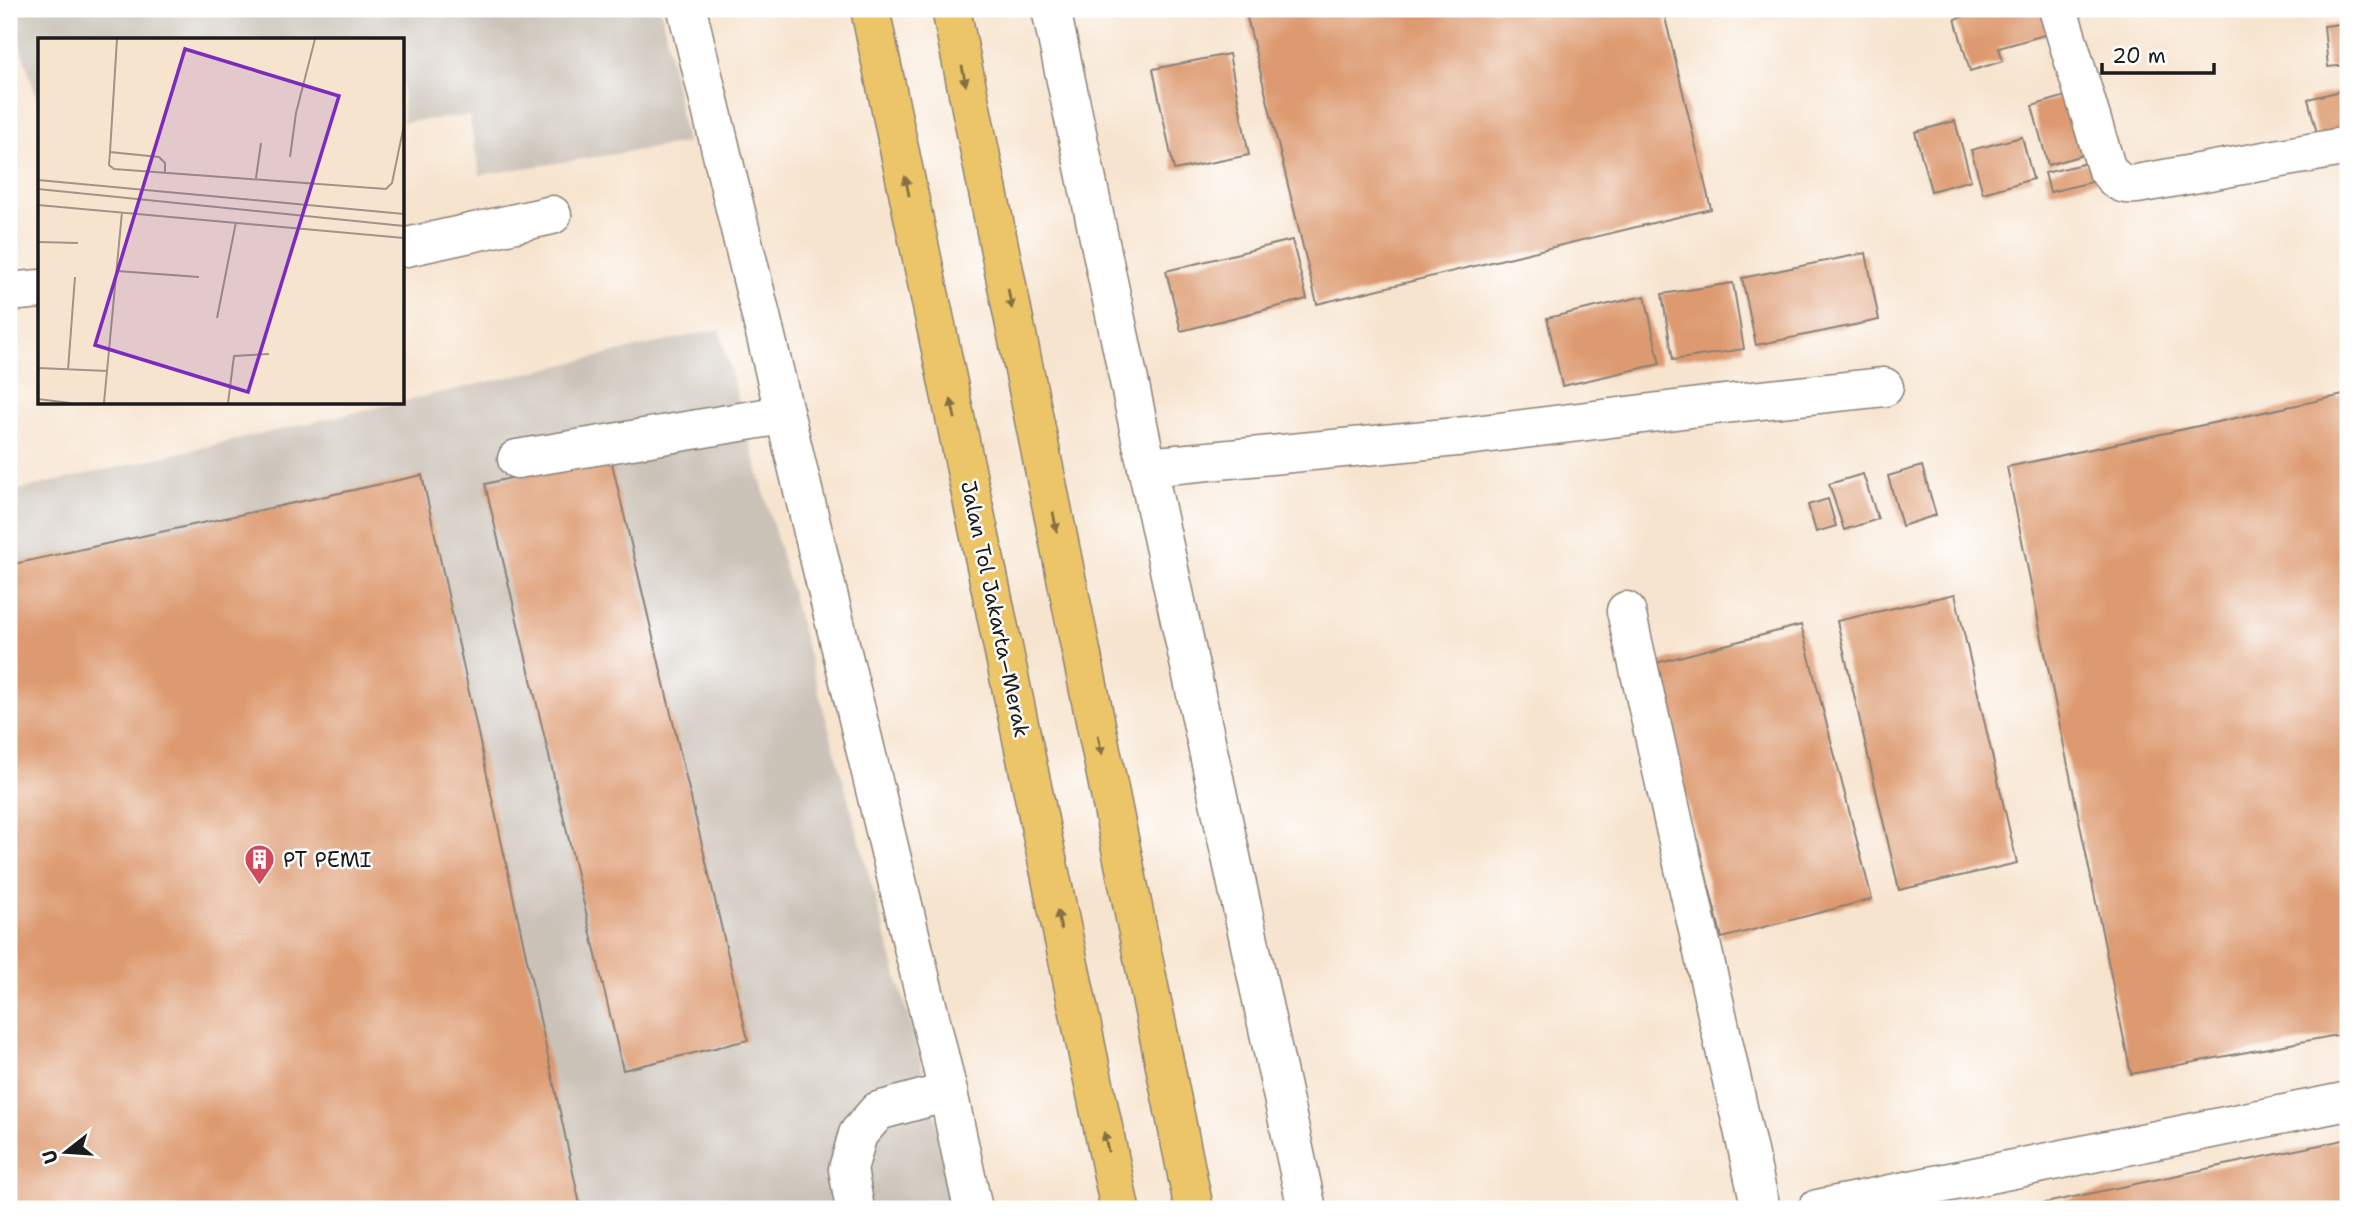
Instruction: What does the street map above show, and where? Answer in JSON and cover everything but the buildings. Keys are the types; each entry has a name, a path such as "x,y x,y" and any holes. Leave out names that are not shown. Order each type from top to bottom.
{"highway":[{"name":"Jalan Tol Jakarta–Merak","path":"870,9 1120,1209"},
{"path":"951,9 1194,1209"}],"street":[{"path":"687,9 973,1209"},
{"path":"1051,9 1307,1209"},
{"path":"2058,9 2106,167 2114,179 2127,185 2137,184 2348,146"},
{"path":"404,248 552,215"},
{"path":"9,292 38,289"},
{"path":"1147,467 1467,436 1884,387"},
{"path":"517,459 783,415"},
{"path":"1626,611 1761,1209"},
{"path":"855,1209 848,1169 858,1134 878,1111 947,1092"},
{"path":"1817,1209 2348,1101"}],"shaded area":[{"path":"9,9 661,9 686,143 480,175 469,116 404,122 404,38 38,38 38,103"},
{"path":"719,329 961,1209 9,1209 9,492 392,404 404,404 404,401"}],"place":[{"name":"PT PEMI","path":"260,887"}]}
